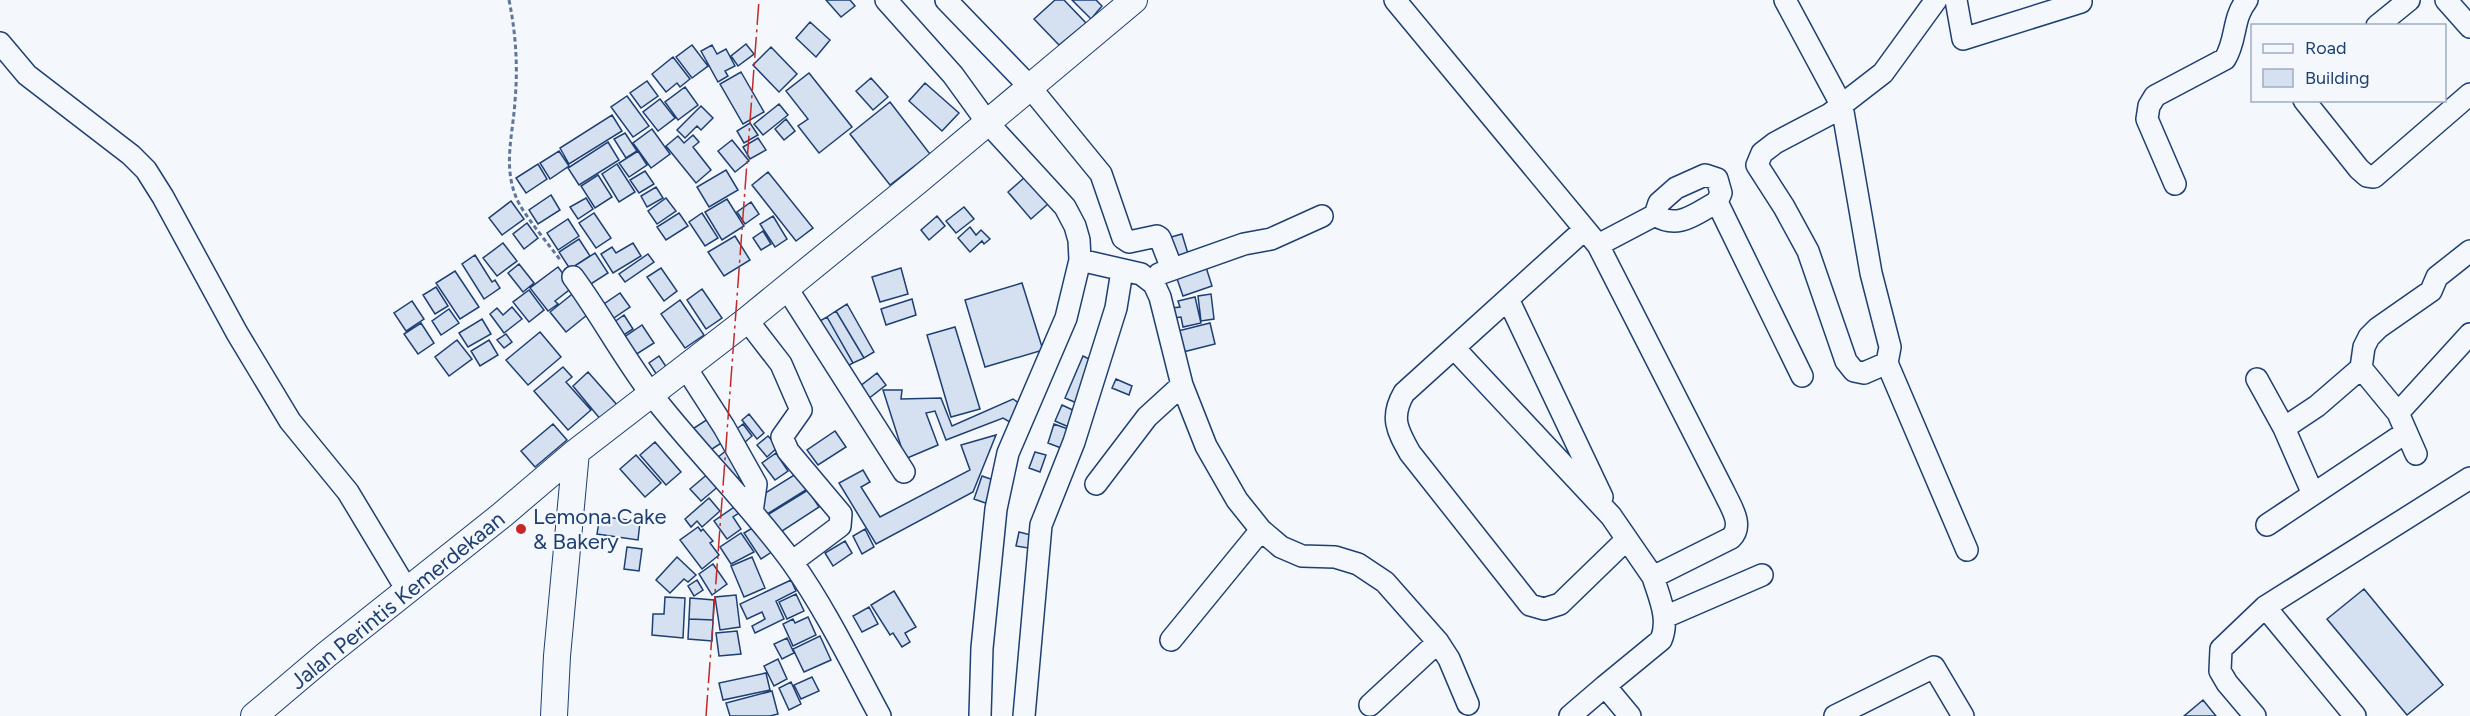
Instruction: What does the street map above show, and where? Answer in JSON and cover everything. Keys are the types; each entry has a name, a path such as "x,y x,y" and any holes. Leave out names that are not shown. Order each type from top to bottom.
{"main road":[{"path":"989,120 1134,0"},
{"name":"Jalan Perintis Kemerdekaan","path":"254,716 502,515 576,452 747,320 989,120"},
{"path":"554,716 556,656 576,452"}],"street":[{"path":"886,0 1065,207 1079,240 1102,266 1113,319 1074,442 1041,525 1024,716"},
{"path":"946,0 1101,174 1123,238 1129,242 1157,236 1160,238 1172,269"},
{"path":"1395,0 1592,237 1724,492 1738,524 1731,538 1653,577"},
{"path":"1785,0 1842,106 1871,273 1890,347 1887,363 1966,550"},
{"path":"1887,363 1864,373 1854,371 1846,361 1808,251 1784,207 1757,165 1762,153 1775,143 1842,106 1882,73 1936,0"},
{"path":"1956,0 1963,39 2081,2 2079,0"},
{"path":"2175,184 2147,119 2149,106 2155,96 2225,60 2232,48 2238,10 2247,0"},
{"path":"2379,24 2409,0"},
{"path":"2446,0 2470,27"},
{"path":"0,42 27,75 131,154 146,170 164,197 237,333 290,421 348,492 407,591"},
{"path":"2306,102 2359,169 2367,176 2374,177 2470,94"},
{"path":"1626,540 1560,604 1544,609 1530,605 1410,453 1401,436 1395,416 1396,406 1404,393 1508,299 1592,237 1654,215 1659,203 1676,188 1705,175 1717,179 1721,193 1717,202 1674,223 1665,222 1654,215"},
{"path":"1717,202 1802,376"},
{"path":"1148,278 1244,244 1271,240 1322,216"},
{"path":"2284,428 2317,406 2361,368 2364,347 2369,337 2378,328 2431,291 2437,277 2470,251"},
{"path":"1102,266 1135,272 1148,278 1154,284 1160,297 1182,385 1206,446 1237,500 1261,530 1281,547 1302,556 1335,557 1358,564 1385,582 1438,642 1449,659 1468,704"},
{"path":"980,716 982,648 989,574 996,509 1008,453 1066,318 1102,266"},
{"path":"573,277 651,393 792,562 825,615 880,716"},
{"path":"786,287 904,472"},
{"path":"1508,299 1611,516 1653,577 1665,617 1661,640 1570,716"},
{"path":"747,320 781,364 801,410 782,437 788,451 841,514 840,526 792,562"},
{"path":"2267,525 2313,494 2402,423 2470,334"},
{"path":"1454,348 1611,516"},
{"path":"686,368 724,427 756,484 752,512"},
{"path":"2361,368 2402,423 2416,454"},
{"path":"2257,379 2284,428 2313,494"},
{"path":"1096,484 1147,417 1182,385"},
{"path":"2255,716 2227,683 2220,671 2221,650 2265,607 2470,478"},
{"path":"1171,640 1261,530"},
{"path":"1665,617 1762,576"},
{"path":"2265,607 2355,716"},
{"path":"1370,705 1438,642"},
{"path":"1848,713 1934,667 1963,716"},
{"path":"1605,686 1630,716"}],"path":[{"path":"509,0 517,40 515,101 508,162 510,177 516,200 573,277"}],"building":[{"path":"826,0 850,0 855,6 841,17"},
{"path":"1055,0 1064,0 1086,23 1059,45 1034,19"},
{"path":"1072,0 1096,0 1102,6 1091,19"},
{"path":"810,22 830,40 816,57 796,38"},
{"path":"746,44 754,54 738,66 731,56"},
{"path":"692,45 708,66 692,78 676,57"},
{"path":"712,45 717,54 726,49 735,66 725,71 728,76 718,82 701,51"},
{"path":"771,47 797,74 779,92 753,65"},
{"path":"673,57 690,79 680,87 677,83 666,92 652,74"},
{"path":"741,72 764,112 743,124 720,84"},
{"path":"809,73 852,127 819,153 798,126 808,119 786,91"},
{"path":"871,78 888,97 873,110 856,91"},
{"path":"647,81 658,96 641,108 630,93"},
{"path":"925,83 959,113 942,131 909,101"},
{"path":"685,87 698,105 678,120 665,102"},
{"path":"627,96 649,126 633,137 611,107"},
{"path":"660,99 675,118 658,131 643,112"},
{"path":"890,102 930,154 890,185 850,134"},
{"path":"779,104 788,115 763,135 754,124"},
{"path":"701,106 713,118 701,130 697,126 685,138 677,130"},
{"path":"612,115 622,131 569,164 560,148"},
{"path":"786,119 795,131 784,140 775,129"},
{"path":"750,123 758,135 744,143 737,131"},
{"path":"652,129 670,154 651,168 633,143"},
{"path":"625,133 637,151 626,158 614,139"},
{"path":"693,135 699,142 693,147 711,170 696,183 666,146 678,136 684,143"},
{"path":"758,138 766,150 750,159 743,147"},
{"path":"732,140 749,161 735,172 718,151"},
{"path":"608,142 619,160 579,185 568,168"},
{"path":"559,151 569,166 550,179 540,163"},
{"path":"638,151 647,165 629,177 619,163"},
{"path":"538,164 547,179 526,193 516,178"},
{"path":"617,164 635,192 619,202 602,174"},
{"path":"726,170 738,190 709,207 697,187"},
{"path":"645,171 654,184 639,193 630,180"},
{"path":"768,172 813,228 796,241 752,185"},
{"path":"598,175 612,197 595,208 581,186"},
{"path":"1025,177 1048,204 1031,219 1008,192"},
{"path":"656,187 663,198 647,207 641,196"},
{"path":"551,195 560,210 538,224 529,210"},
{"path":"586,198 593,209 578,219 570,207"},
{"path":"666,198 676,211 657,224 648,211"},
{"path":"727,199 744,226 722,240 705,212"},
{"path":"511,201 524,219 502,235 489,218"},
{"path":"751,202 759,214 745,224 737,212"},
{"path":"964,207 974,219 956,233 946,221"},
{"path":"594,213 611,238 596,248 579,223"},
{"path":"679,213 688,226 666,240 657,227"},
{"path":"702,213 718,238 705,246 689,222"},
{"path":"773,216 787,239 775,247 760,224"},
{"path":"937,216 945,226 929,240 921,230"},
{"path":"568,219 579,236 558,250 547,233"},
{"path":"527,223 538,238 524,249 513,234"},
{"path":"970,227 976,235 981,230 990,239 984,244 982,241 970,252 958,238"},
{"path":"763,231 771,244 761,250 753,238"},
{"path":"1182,234 1189,257 1164,265 1157,241"},
{"path":"735,236 750,260 724,276 708,252"},
{"path":"579,239 590,256 570,269 559,252"},
{"path":"503,243 517,261 497,276 483,258"},
{"path":"633,243 641,256 613,273 601,254 612,247 616,253"},
{"path":"595,253 608,273 583,289 570,269"},
{"path":"648,254 654,262 625,282 619,274"},
{"path":"475,255 492,282 495,280 500,288 484,299 462,264"},
{"path":"519,264 534,283 523,292 508,273"},
{"path":"1205,264 1212,286 1183,296 1175,273"},
{"path":"558,267 573,287 555,301 558,304 548,311 530,288"},
{"path":"661,268 677,291 664,301 647,277"},
{"path":"901,268 908,294 880,302 872,277"},
{"path":"455,271 479,307 460,319 436,283"},
{"path":"1022,283 1043,350 985,367 965,300"},
{"path":"436,287 448,306 435,314 423,295"},
{"path":"702,289 722,318 706,329 687,300"},
{"path":"529,290 544,310 529,322 513,302"},
{"path":"576,291 592,311 566,332 550,312"},
{"path":"620,293 630,307 608,322 598,308"},
{"path":"1211,294 1214,319 1201,321 1198,296"},
{"path":"1195,297 1201,323 1183,327 1181,317 1174,318 1172,308 1180,307 1178,301"},
{"path":"912,299 916,315 886,325 881,309"},
{"path":"680,300 704,335 685,348 661,314"},
{"path":"412,301 424,319 406,331 394,313"},
{"path":"847,304 874,352 864,358 836,311"},
{"path":"512,307 522,319 504,333 490,314 497,308 503,315"},
{"path":"449,309 459,323 441,335 432,321"},
{"path":"836,311 864,358 853,363 827,317"},
{"path":"624,315 633,329 619,338 610,325"},
{"path":"827,317 853,363 842,369 816,323"},
{"path":"482,319 491,334 468,347 459,333"},
{"path":"421,323 434,343 418,354 404,334"},
{"path":"1210,323 1215,344 1183,352 1178,331"},
{"path":"642,325 654,343 632,357 620,340"},
{"path":"955,327 980,409 951,417 927,335"},
{"path":"540,332 561,357 528,385 506,360"},
{"path":"506,334 512,342 504,348 497,340"},
{"path":"457,340 472,359 449,376 435,357"},
{"path":"489,340 498,355 480,366 471,351"},
{"path":"659,356 667,368 657,375 649,363"},
{"path":"1083,356 1097,363 1079,404 1065,398"},
{"path":"563,367 572,377 566,382 591,410 568,430 534,391"},
{"path":"588,372 618,406 601,420 573,386"},
{"path":"877,373 886,385 868,399 859,387"},
{"path":"1116,379 1132,386 1129,395 1112,388"},
{"path":"883,390 902,390 901,399 941,398 952,426 1013,399 1023,406 1015,425 1003,418 946,440 935,411 926,413 938,445 905,459"},
{"path":"1062,405 1077,412 1071,428 1055,421"},
{"path":"749,414 764,433 757,439 742,420"},
{"path":"711,417 726,440 706,453 691,430"},
{"path":"553,424 567,440 535,467 521,451"},
{"path":"743,424 752,436 744,443 734,431"},
{"path":"1054,424 1068,429 1061,448 1048,443"},
{"path":"835,431 846,447 818,465 807,450"},
{"path":"996,435 973,492 876,544 839,483 863,470 870,482 861,487 880,517 970,470 961,445"},
{"path":"768,436 778,447 767,457 757,445"},
{"path":"655,442 681,472 666,485 640,455"},
{"path":"728,449 746,471 734,481 711,463"},
{"path":"1035,452 1046,455 1040,472 1029,468"},
{"path":"776,453 788,471 775,480 762,463"},
{"path":"636,455 661,483 645,497 620,469"},
{"path":"710,472 720,485 701,501 690,489"},
{"path":"799,472 809,488 764,516 754,500"},
{"path":"982,476 999,482 991,505 974,499"},
{"path":"808,490 819,507 773,537 761,519"},
{"path":"709,498 720,511 702,527 697,521 691,527 685,519"},
{"path":"740,503 745,509 733,517 741,529 727,539 714,521"},
{"path":"600,516 640,522 638,540 597,534"},
{"path":"759,524 776,549 761,559 744,533"},
{"path":"698,527 701,531 703,529 713,541 710,543 719,555 702,569 680,540"},
{"path":"865,529 874,547 862,554 853,536"},
{"path":"1019,532 1031,535 1028,548 1016,546"},
{"path":"741,533 754,552 731,564 720,547"},
{"path":"845,541 852,553 833,566 825,553"},
{"path":"627,547 642,549 639,571 624,569"},
{"path":"677,557 696,575 688,582 684,579 670,593 656,580"},
{"path":"752,557 765,588 744,597 731,566"},
{"path":"713,564 727,584 712,595 699,574"},
{"path":"697,580 703,590 694,596 688,586"},
{"path":"791,580 796,591 776,601 784,619 755,633 752,626 765,619 762,612 747,619 740,604"},
{"path":"2364,589 2443,685 2407,715 2327,619"},
{"path":"894,591 916,627 905,633 910,642 902,647 893,633 890,635 871,605"},
{"path":"796,594 804,611 787,619 779,602"},
{"path":"736,595 740,627 720,630 715,597"},
{"path":"665,597 685,598 683,638 652,635 653,614 664,614"},
{"path":"690,598 714,600 713,620 689,619"},
{"path":"869,607 878,624 862,632 853,616"},
{"path":"808,617 816,635 793,646 783,624 793,619 795,623"},
{"path":"689,619 713,620 712,641 688,639"},
{"path":"737,631 741,654 719,656 716,633"},
{"path":"820,636 831,660 804,672 793,649"},
{"path":"787,638 794,653 782,659 774,644"},
{"path":"778,659 787,679 774,686 764,666"},
{"path":"766,673 770,690 723,700 719,683"},
{"path":"812,677 819,691 801,699 794,685"},
{"path":"791,682 801,704 789,710 779,688"},
{"path":"772,691 778,714 730,716 726,703"},
{"path":"2203,700 2216,716 2184,716"}],"power":[{"path":"706,716 759,0"}],"place":[{"name":"Lemona Cake & Bakery","path":"521,529"}]}
